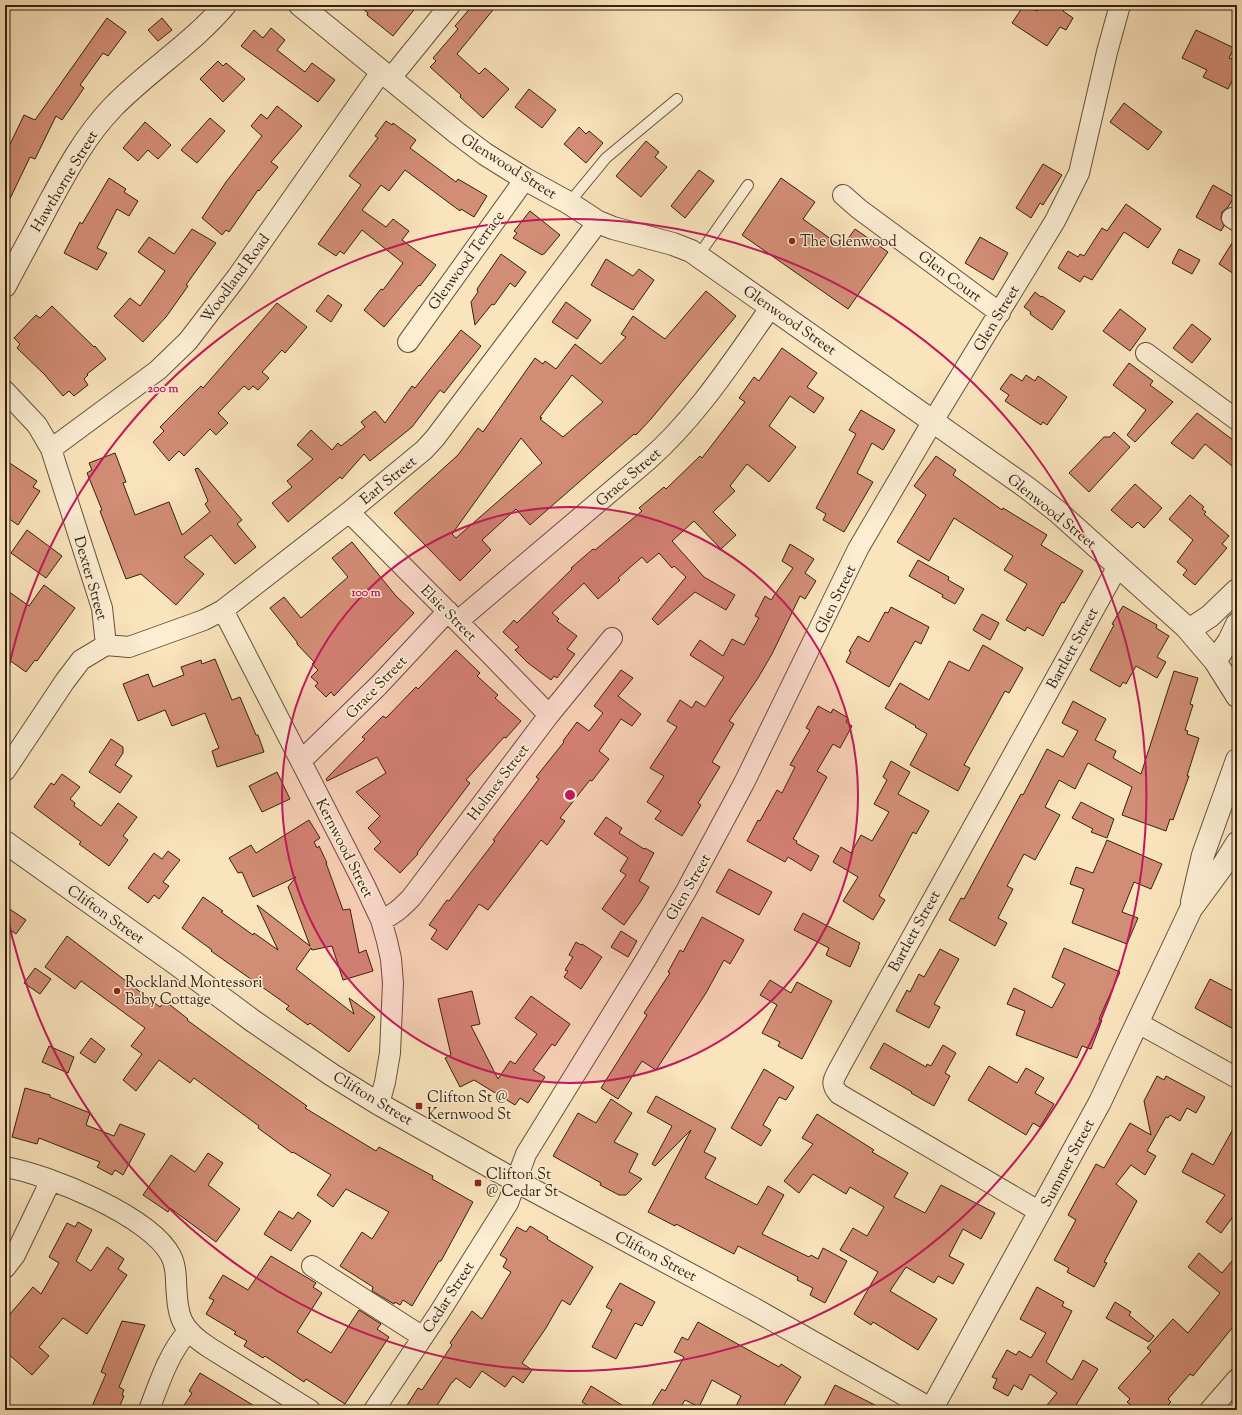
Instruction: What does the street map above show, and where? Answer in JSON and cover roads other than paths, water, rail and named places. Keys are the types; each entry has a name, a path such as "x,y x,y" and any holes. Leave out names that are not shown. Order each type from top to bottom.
{"street":[{"name":"Hawthorne Street","path":"5,286 86,138 113,107 213,19 225,5"},
{"name":"Glenwood Street","path":"300,5 474,146 525,179 569,203 598,222 620,231 683,247 698,256 1042,499 1189,630 1215,661 1237,696"},
{"name":"Woodland Road","path":"51,450 158,370 188,341 386,75 450,5"},
{"name":"Glen Street","path":"516,1181 526,1154 645,961 725,820 858,549 933,421 1055,221 1079,173 1103,68 1120,5"},
{"name":"Glenwood Terrace","path":"408,342 525,179"},
{"name":"Glen Court","path":"843,195 859,209 1000,313"},
{"name":"Earl Street","path":"106,646 129,647 204,620 223,610 280,564 349,512 424,450 432,442 598,222"},
{"name":"Grace Street","path":"301,762 379,685 453,616 643,464 675,435 708,396 771,307"},
{"path":"1146,353 1237,420"},
{"name":"Dexter Street","path":"5,391 38,425 51,450 102,608 106,646"},
{"name":"Elsie Street","path":"349,512 549,714"},
{"name":"Bartlett Street","path":"1040,1212 839,1094 834,1088 833,1083 840,1067 901,955 1118,566"},
{"path":"1189,630 1210,616 1237,590"},
{"name":"Kernwood Street","path":"223,610 354,864 381,920 388,941 393,983 390,1054 379,1104"},
{"path":"1215,661 1229,641 1237,624"},
{"name":"Holmes Street","path":"381,920 399,911 411,898 549,714 612,638"},
{"path":"5,771 65,681 81,660 106,646"},
{"name":"Summer Street","path":"1191,909 1202,855 1237,760"},
{"name":"Clifton Street","path":"5,842 253,1020 332,1075 379,1104 516,1181 754,1309 932,1410"},
{"name":"Summer Street","path":"932,1410 1100,1102 1191,909 1224,864 1237,843"},
{"path":"1138,1023 1237,1078"},
{"path":"5,1167 27,1172 77,1190 114,1209 160,1240 174,1264 178,1308 188,1331 210,1348 310,1410"},
{"path":"5,1268 15,1254 51,1180"},
{"name":"Cedar Street","path":"374,1410 423,1337 508,1203 516,1181"},
{"path":"312,1266 423,1337"},
{"path":"149,1410 168,1361 180,1340 188,1331"},
{"path":"1210,1410 1237,1379"}],"lane":[{"path":"569,203 606,158 677,99"},
{"path":"698,256 748,185"}],"place":[{"name":"The Glenwood","path":"792,241"},
{"name":"Rockland Montessori Baby Cottage","path":"117,991"},
{"name":"Clifton St @ Kernwood St","path":"419,1106"},
{"name":"Clifton St @ Cedar St","path":"478,1183"}]}
